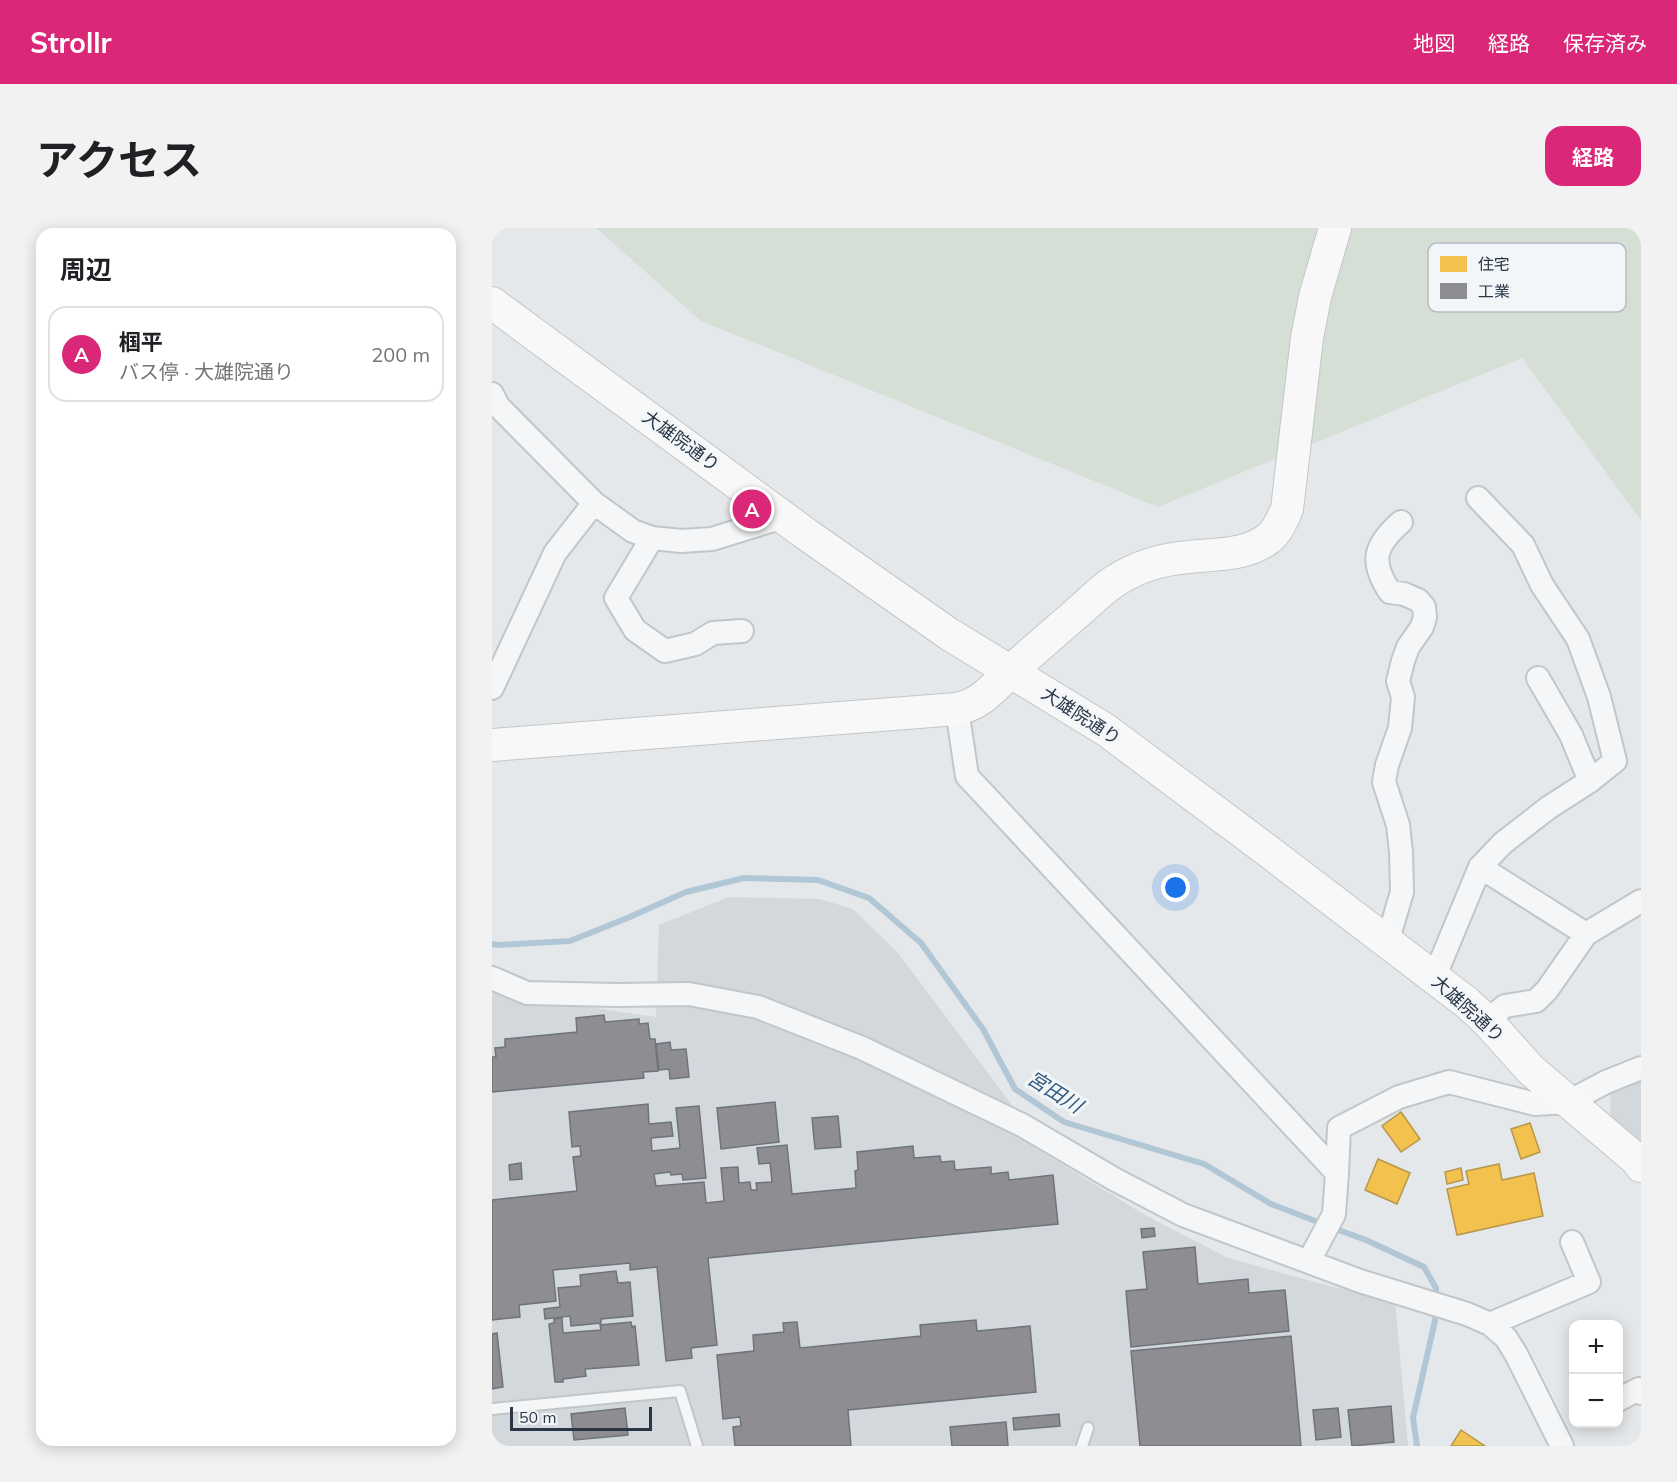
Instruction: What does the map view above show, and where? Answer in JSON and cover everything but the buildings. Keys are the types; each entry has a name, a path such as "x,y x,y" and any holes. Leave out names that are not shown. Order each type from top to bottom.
{"street":[{"path":"492,745 969,707 981,699 1114,581 1162,560 1230,554 1253,548 1269,539 1278,528 1287,509 1307,338 1315,297 1335,228"},
{"name":"大雄院通り","path":"492,303 783,517 949,634 1106,730 1268,851 1487,1020 1531,1070 1637,1160 1641,1166"},
{"path":"492,394 498,406 594,503 633,531 652,538 712,539 783,517"},
{"path":"1434,978 1480,867 1512,836 1616,761 1599,697 1578,639 1542,585 1523,545 1478,498"},
{"path":"492,688 555,553 594,503"},
{"path":"1387,943 1402,892 1398,825 1384,782 1387,765 1400,728 1403,697 1398,681 1408,647 1422,627 1425,617 1424,607 1418,600 1404,594 1390,592 1380,578 1379,548 1386,535 1401,522"},
{"path":"652,538 616,598 635,630 665,651 695,644 713,633 742,631"},
{"path":"1538,678 1571,735 1590,781"},
{"path":"957,709 967,776 1337,1173"},
{"path":"1480,867 1586,934"},
{"path":"1487,1020 1505,1006 1536,1001 1547,990 1586,934 1641,901"},
{"path":"492,978 527,993 689,994 758,1007 862,1048 1022,1125 1114,1179 1183,1215 1360,1281 1467,1314 1490,1324 1506,1338 1563,1434"},
{"path":"1309,1261 1335,1214 1339,1128 1400,1097 1449,1082 1536,1104 1568,1102 1606,1082 1641,1068"},
{"path":"1490,1324 1589,1282 1572,1242"},
{"path":"1623,1397 1639,1389 1641,1393"}],"lane":[{"path":"492,1409 680,1391 697,1446"},
{"path":"1082,1446 1088,1428"}],"shaded area":[{"path":"596,228 1641,228 1641,520 1522,358 1158,507 701,321"},
{"path":"729,897 820,899 853,909 898,953 1012,1105 1004,1129 1145,1215 1228,1258 1333,1287 1395,1300 1408,1446 492,1446 492,993 656,1017 659,925"},
{"path":"1641,1080 1641,1151 1610,1120 1611,1088"}],"waterway":[{"name":"宮田川","path":"492,944 570,941 686,892 744,878 818,880 869,898 921,943 983,1029 1015,1089 1064,1122 1204,1164 1271,1204 1323,1224"},
{"name":"宮田川","path":"1333,1228 1366,1240 1424,1267 1436,1288 1436,1299"},
{"name":"宮田川","path":"1417,1446 1413,1418 1436,1309"}],"place":[{"name":"椢平","path":"752,509"}]}
